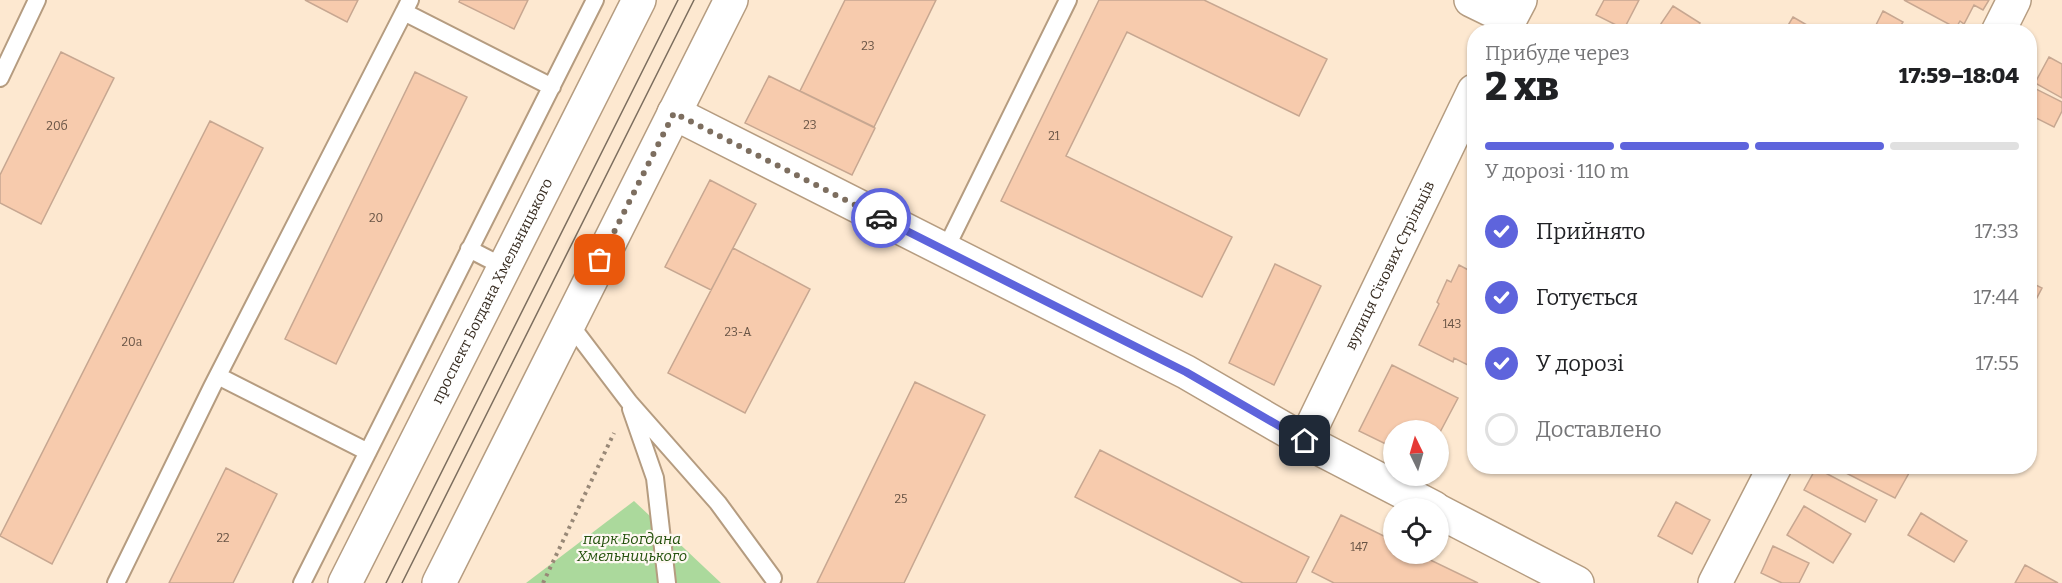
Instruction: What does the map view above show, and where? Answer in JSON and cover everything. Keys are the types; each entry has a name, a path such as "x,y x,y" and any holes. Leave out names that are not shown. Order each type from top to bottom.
{"street":[{"name":"проспект Богдана Хмельницького","path":"345,583 639,0"},
{"path":"439,583 731,0"},
{"path":"1471,0 1511,17"},
{"path":"2002,24 2014,0"},
{"name":"вулиця Січових Стрільців","path":"1305,441 1467,105"},
{"path":"674,113 1186,372 1305,441 1415,498"},
{"path":"1715,583 1770,474"},
{"path":"1449,517 1577,583"}],"lane":[{"path":"0,78 37,0"},
{"path":"302,583 595,0"},
{"path":"945,250 1068,0"},
{"path":"116,583 218,376 407,6 552,87"},
{"path":"469,249 504,267"},
{"path":"569,323 628,402 718,502 772,578"},
{"path":"218,376 368,452"},
{"path":"628,402 655,478 667,583"}],"path":[{"path":"545,581 628,402"}],"green space":[{"name":"парк Богдана Хмельницького","path":"634,501 721,583 526,583"}],"building":[{"path":"305,0 358,0 347,22"},
{"path":"460,0 528,0 514,29 459,2"},
{"path":"845,0 936,0 874,127 800,91"},
{"path":"1099,0 1204,0 1327,59 1299,116 1127,32 1066,156 1232,237 1202,297 1001,201"},
{"path":"1604,0 1639,0 1627,24 1614,24 1596,15"},
{"path":"1904,0 1989,0 1983,10 1974,5 1964,24 1960,21 1958,24 1949,24"},
{"path":"1673,6 1700,23 1699,24 1661,24"},
{"path":"1883,11 1903,22 1902,24 1876,24"},
{"path":"1793,17 1805,24 1789,24"},
{"path":"61,52 114,78 41,224 0,203 0,175"},
{"path":"2049,57 2062,64 2062,98 2037,84 2037,79"},
{"path":"415,72 467,97 336,364 285,339"},
{"path":"769,76 875,128 852,175 745,123"},
{"path":"2037,90 2062,102 2062,111 2054,127 2037,118"},
{"path":"210,121 263,148 52,564 0,536"},
{"path":"710,180 756,204 711,290 665,267"},
{"path":"733,248 810,289 745,413 668,373"},
{"path":"1275,264 1321,286 1274,385 1229,363"},
{"path":"1459,265 1467,269 1467,364 1454,358 1453,362 1419,345 1439,304 1437,302 1447,280 1451,282"},
{"path":"2037,286 2042,288 2037,298"},
{"path":"1392,365 1458,398 1446,420 1383,420 1383,443 1359,431"},
{"path":"915,382 985,415 904,583 817,583"},
{"path":"1100,450 1309,557 1296,583 1243,583 1075,497"},
{"path":"226,468 277,494 233,583 169,583"},
{"path":"1813,474 1827,474 1877,500 1865,522 1804,490"},
{"path":"1848,474 1908,474 1895,498"},
{"path":"1676,502 1710,520 1692,554 1658,536"},
{"path":"1804,506 1851,534 1833,563 1787,535"},
{"path":"1921,513 1967,541 1954,562 1908,535"},
{"path":"1341,515 1383,536 1383,564 1439,564 1478,583 1334,583 1312,572"},
{"path":"1773,546 1809,563 1799,583 1782,583 1761,573"},
{"path":"2025,565 2058,583 2015,583"}],"tram line":[{"path":"386,583 678,0"},
{"path":"402,583 694,0"}],"way so far":[{"path":"600,260 674,113 881,218"}],"route":[{"path":"881,218 1186,372 1305,441"}]}
